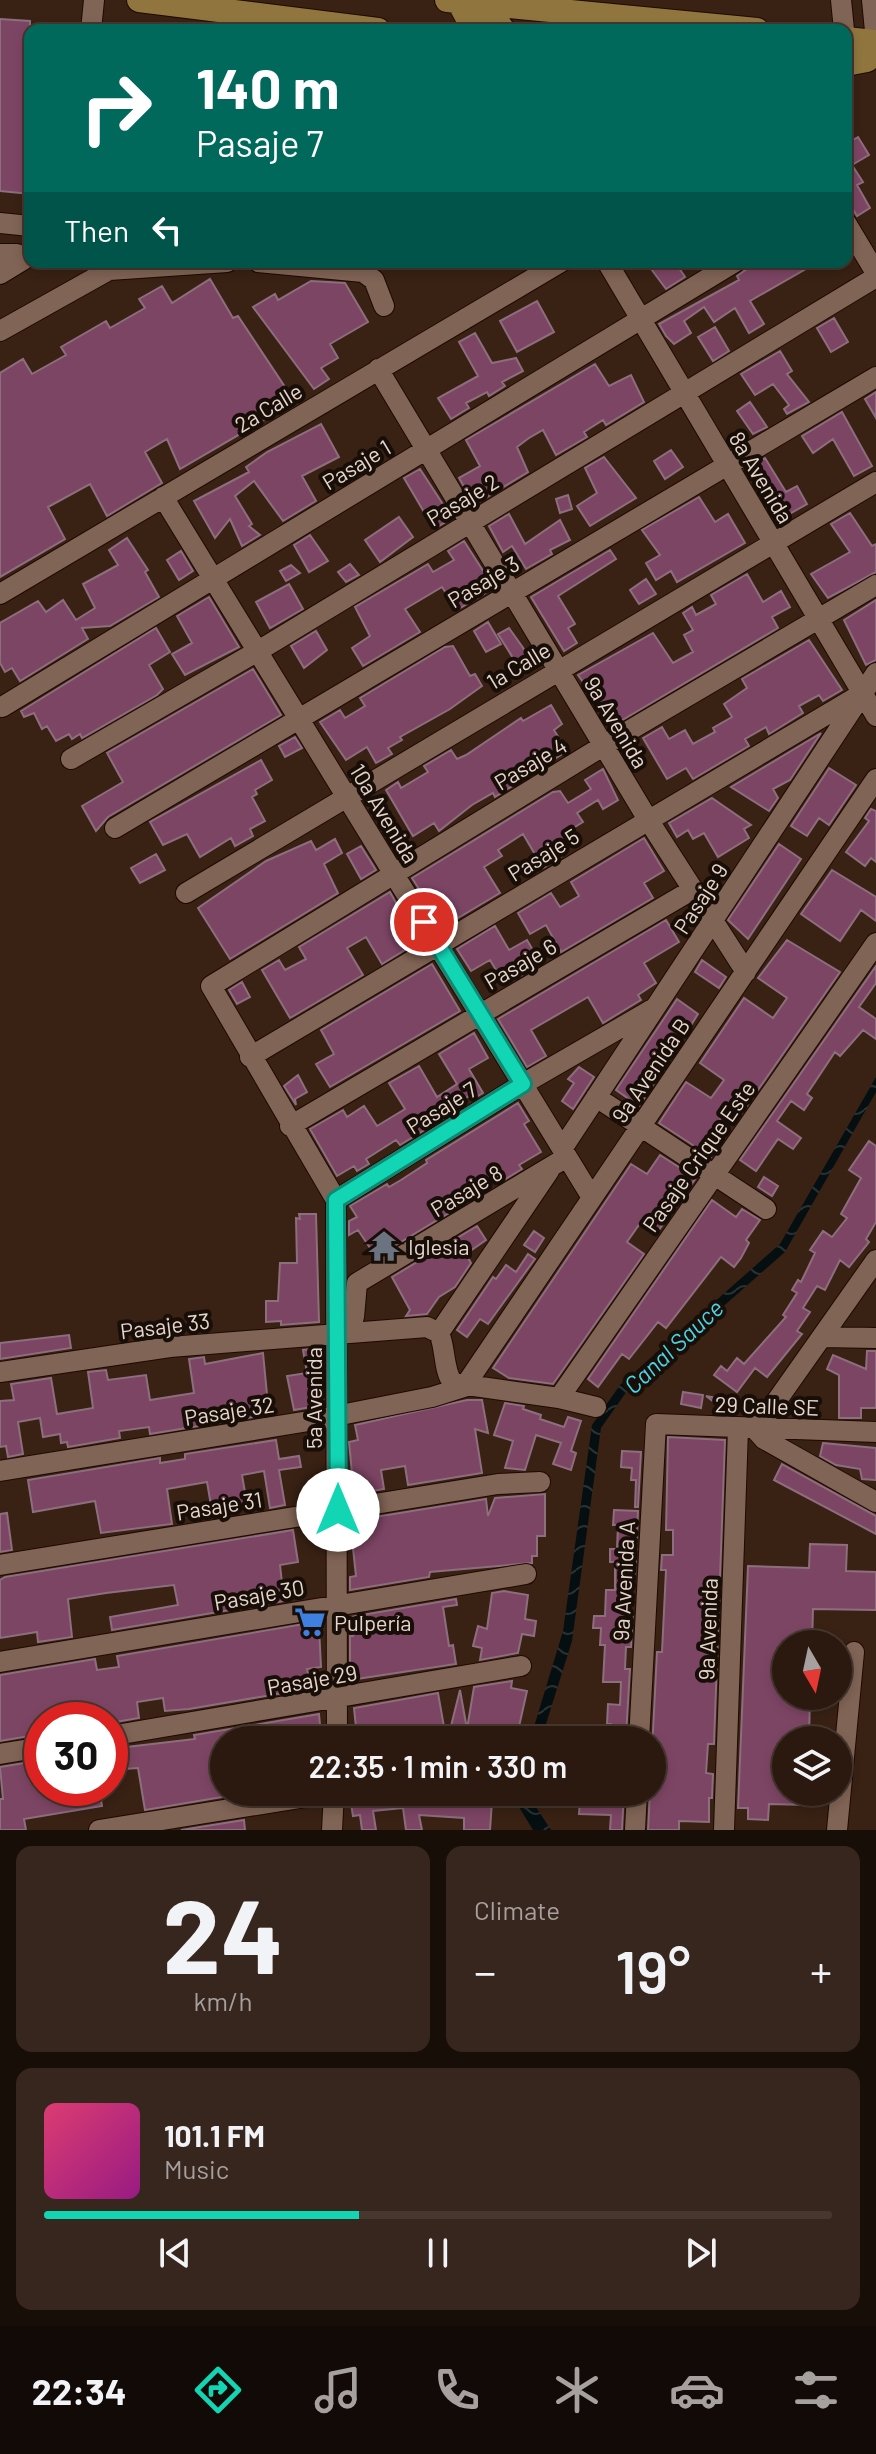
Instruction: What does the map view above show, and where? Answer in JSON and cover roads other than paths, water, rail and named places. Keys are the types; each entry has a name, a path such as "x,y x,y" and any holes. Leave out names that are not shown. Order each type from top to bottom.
{"main road":[{"path":"139,0 297,24"},
{"path":"447,0 700,24"},
{"path":"458,0 471,24"},
{"path":"482,1 499,24"},
{"path":"852,40 876,42 867,60 852,63"},
{"path":"852,76 876,78"}],"street":[{"path":"92,24 94,0"},
{"path":"841,0 843,24"},
{"path":"872,0 876,42"},
{"path":"0,223 24,225"},
{"path":"852,233 876,275"},
{"path":"0,254 17,254 23,260 0,274"},
{"path":"0,331 109,270 138,268"},
{"path":"321,268 363,272 374,280 384,306"},
{"name":"2a Calle","path":"0,594 551,268"},
{"name":"8a Avenida","path":"611,268 876,716"},
{"name":"Pasaje 1","path":"2,707 725,268"},
{"name":"Pasaje 2","path":"71,759 258,651 876,275"},
{"name":"9a Avenida","path":"378,369 603,746 746,972"},
{"name":"Pasaje 3","path":"115,828 876,377"},
{"name":"1a Calle","path":"186,893 876,482"},
{"name":"10a Avenida","path":"163,497 523,1084 561,1157 591,1196"},
{"name":"Pasaje 4","path":"250,1057 211,986 603,746 876,585"},
{"name":"Pasaje 9","path":"439,1333 561,1157 596,1097 876,673"},
{"name":"Pasaje 5","path":"250,1057 647,818 863,693"},
{"name":"9a Avenida B","path":"464,1387 876,779"},
{"name":"Pasaje 6","path":"290,1126 692,890"},
{"name":"Pasaje Crique Este","path":"559,1398 876,943"},
{"name":"Pasaje 7","path":"336,1200 523,1084 655,1008"},
{"path":"250,1057 336,1200"},
{"path":"596,1097 766,1209"},
{"name":"Pasaje 8","path":"337,1332 354,1317 357,1283 561,1157"},
{"name":"5a Avenida","path":"336,1200 338,1726"},
{"path":"876,1260 822,1337 747,1430 876,1502"},
{"name":"Pasaje 33","path":"0,1372 170,1347 337,1332 406,1326 427,1327 439,1333"},
{"path":"439,1333 447,1355 448,1377 464,1387 559,1398 596,1407"},
{"path":"822,1337 876,1338"},
{"name":"Pasaje 32","path":"0,1471 337,1415 432,1397 464,1387"},
{"name":"29 Calle SE","path":"656,1424 747,1430 876,1432"},
{"name":"9a Avenida A","path":"640,1726 656,1424"},
{"name":"9a Avenida","path":"724,1830 747,1430"},
{"name":"Pasaje 31","path":"0,1565 498,1484 540,1482"},
{"name":"Pasaje 30","path":"0,1662 526,1574"},
{"path":"837,1830 854,1652"},
{"name":"Pasaje 29","path":"128,1733 521,1666"},
{"path":"0,1754 24,1750"},
{"path":"99,1830 248,1806"},
{"path":"332,1830 334,1806"},
{"path":"635,1830 636,1806"}],"water":[{"name":"Canal Sauce","path":"876,1077 876,1092 785,1252 627,1391 601,1428 572,1641 545,1726 534,1726 563,1631 592,1425 620,1385 780,1244"},
{"path":"518,1806 535,1806 551,1830 533,1830"}],"place":[{"name":"Iglesia","path":"384,1246"},
{"name":"Pulpería","path":"310,1622"}]}
